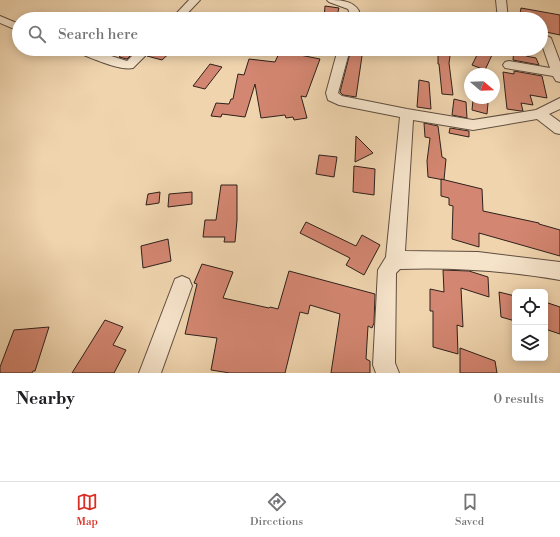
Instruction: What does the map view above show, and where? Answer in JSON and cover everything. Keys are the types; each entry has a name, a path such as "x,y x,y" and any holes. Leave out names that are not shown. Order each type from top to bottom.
{"street":[{"path":"183,12 195,0"},
{"path":"332,0 352,7 354,12"},
{"path":"501,0 502,12"},
{"path":"0,19 12,25"},
{"path":"548,38 560,42"},
{"path":"548,49 559,75"},
{"path":"98,56 124,65 129,65 138,56"},
{"path":"342,56 332,97 343,101 473,125 539,114 560,103"},
{"path":"509,65 559,75"},
{"path":"388,373 384,365 387,270 395,260 407,114"},
{"path":"539,114 560,129"},
{"path":"395,260 430,258 463,259 560,271"},
{"path":"150,373 182,286"}],"building":[{"path":"325,6 339,8 338,12 325,12"},
{"path":"521,8 543,12 520,12"},
{"path":"548,13 560,15 560,35 548,32"},
{"path":"120,56 130,56 127,59 119,57"},
{"path":"147,56 166,56 162,60"},
{"path":"278,56 305,56 320,59 306,97 301,96 307,118 294,120 293,117 286,118 285,115 261,118 255,84 245,117 222,114 221,117 211,116 216,103 229,104 231,99 233,99 238,74 244,75 249,59 275,62"},
{"path":"349,56 362,56 356,97 343,95 340,92"},
{"path":"438,56 450,56 449,63 453,95 442,94"},
{"path":"476,56 492,56 486,68 480,68 472,65"},
{"path":"513,56 526,56 536,58 539,65 513,60"},
{"path":"210,64 222,67 205,89 193,86"},
{"path":"514,71 542,76 547,98 530,95 533,105 521,103 523,111 507,109 503,72 514,74"},
{"path":"419,80 429,82 431,109 417,107"},
{"path":"454,99 464,102 464,104 466,104 467,118 452,115"},
{"path":"473,104 488,104 487,114 472,110"},
{"path":"424,123 438,126 442,157 446,159 444,180 428,177 427,161 430,138 425,137"},
{"path":"450,128 469,131 469,137 449,133"},
{"path":"356,136 373,153 355,162"},
{"path":"319,155 337,157 334,177 316,174"},
{"path":"354,166 375,169 374,195 353,192"},
{"path":"441,179 482,189 483,211 539,223 560,230 560,256 479,233 479,247 452,239 453,206 449,205 449,198 441,196"},
{"path":"221,185 237,185 237,220 235,242 224,242 225,237 203,237 205,220 216,220"},
{"path":"160,192 159,203 146,205 148,194"},
{"path":"192,192 192,204 168,207 169,194"},
{"path":"306,222 356,246 362,235 380,245 364,275 346,265 350,258 300,233"},
{"path":"168,239 171,261 143,268 141,246"},
{"path":"202,264 233,272 223,298 269,308 278,309 289,271 375,294 374,323 372,328 368,326 366,359 370,361 370,373 331,373 340,314 310,305 308,314 300,312 285,373 230,373 211,370 217,338 185,334 197,284 194,283"},
{"path":"443,270 469,271 488,277 489,297 461,288 463,327 457,325 458,354 433,347 433,311 430,311 430,289 444,292"},
{"path":"499,292 512,295 512,320 501,317"},
{"path":"548,303 560,307 560,334 548,330"},
{"path":"105,320 123,327 113,345 126,350 114,373 72,373"},
{"path":"49,327 35,371 32,373 0,373 0,367 14,330"},
{"path":"460,348 495,361 497,373 460,373"}]}
